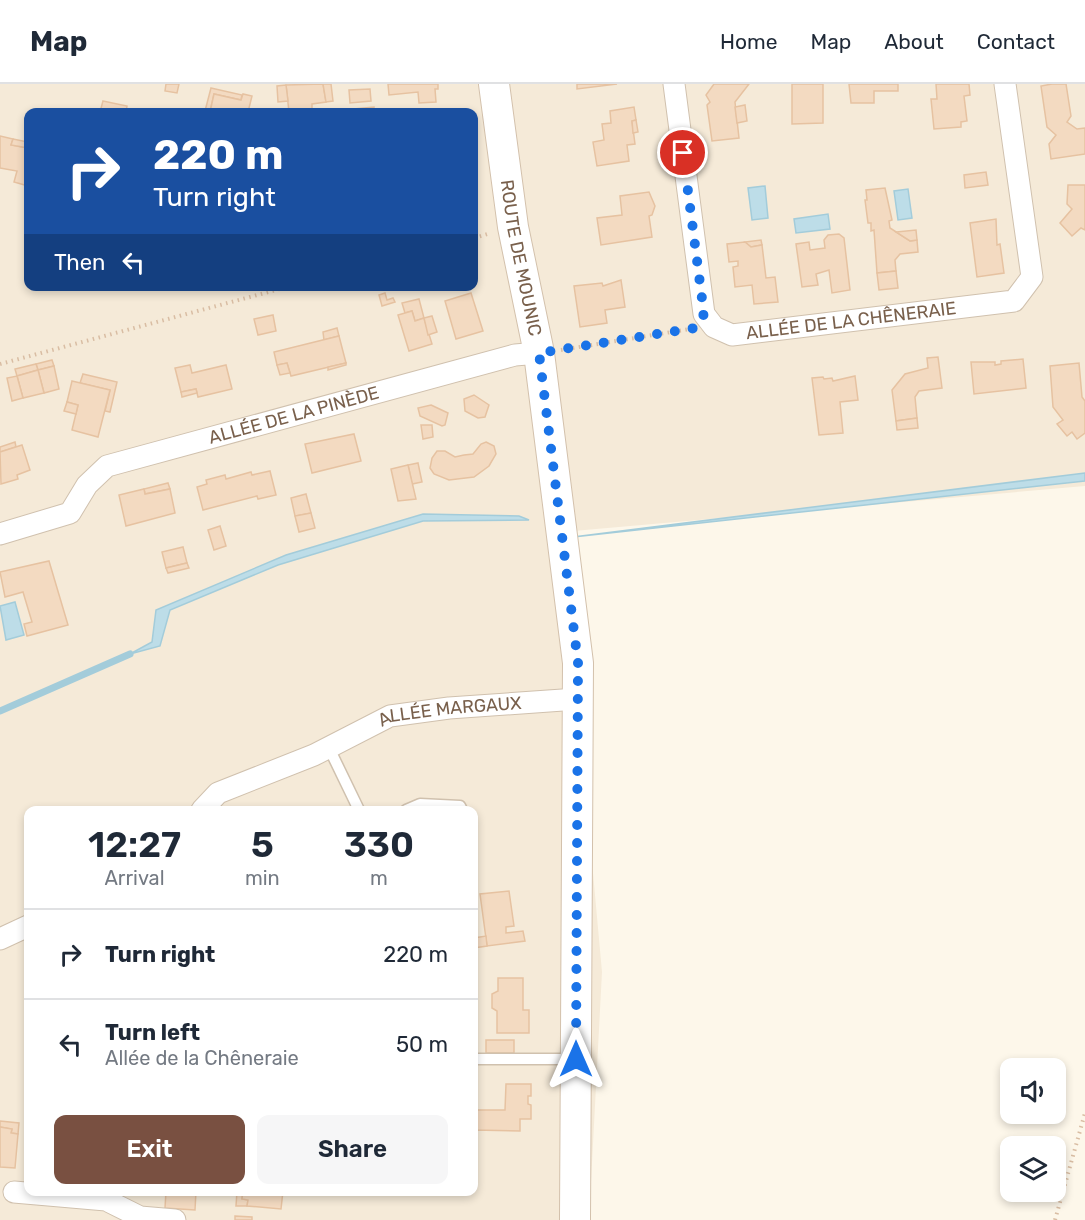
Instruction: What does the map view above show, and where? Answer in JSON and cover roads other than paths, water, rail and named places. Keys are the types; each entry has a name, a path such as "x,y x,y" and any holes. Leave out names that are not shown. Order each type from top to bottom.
{"main road":[{"name":"ROUTE DE MOUNIC","path":"494,84 513,227 539,353 578,663 575,1220"}],"street":[{"name":"ALLÉE DE LA CHÊNERAIE","path":"674,84 704,314 714,327 732,335 1014,301 1032,277 1005,84"},
{"name":"ALLÉE DE LA PINÈDE","path":"0,534 70,513 87,485 108,466 514,355 539,353"},
{"name":"ALLÉE MARGAUX","path":"206,806 218,793 329,747 390,716 449,708 577,699"},
{"path":"0,939 24,928"},
{"path":"14,1192 24,1193"},
{"path":"60,1196 106,1200 140,1217 175,1220"}],"lane":[{"path":"329,747 357,806"},
{"path":"415,806 420,804 460,806"},
{"path":"478,1059 576,1059"}],"water":[{"path":"765,186 768,218 752,220 748,188"},
{"path":"908,189 912,218 898,220 894,191"},
{"path":"828,214 830,229 796,233 794,219"},
{"path":"1085,473 1085,481 573,537"},
{"path":"423,514 519,516 529,520 423,521 278,565 170,610 160,646 130,654 152,642 156,610 286,555"},
{"path":"15,602 24,635 6,640 0,606"}],"waterway":[{"path":"0,711 130,654"}]}
